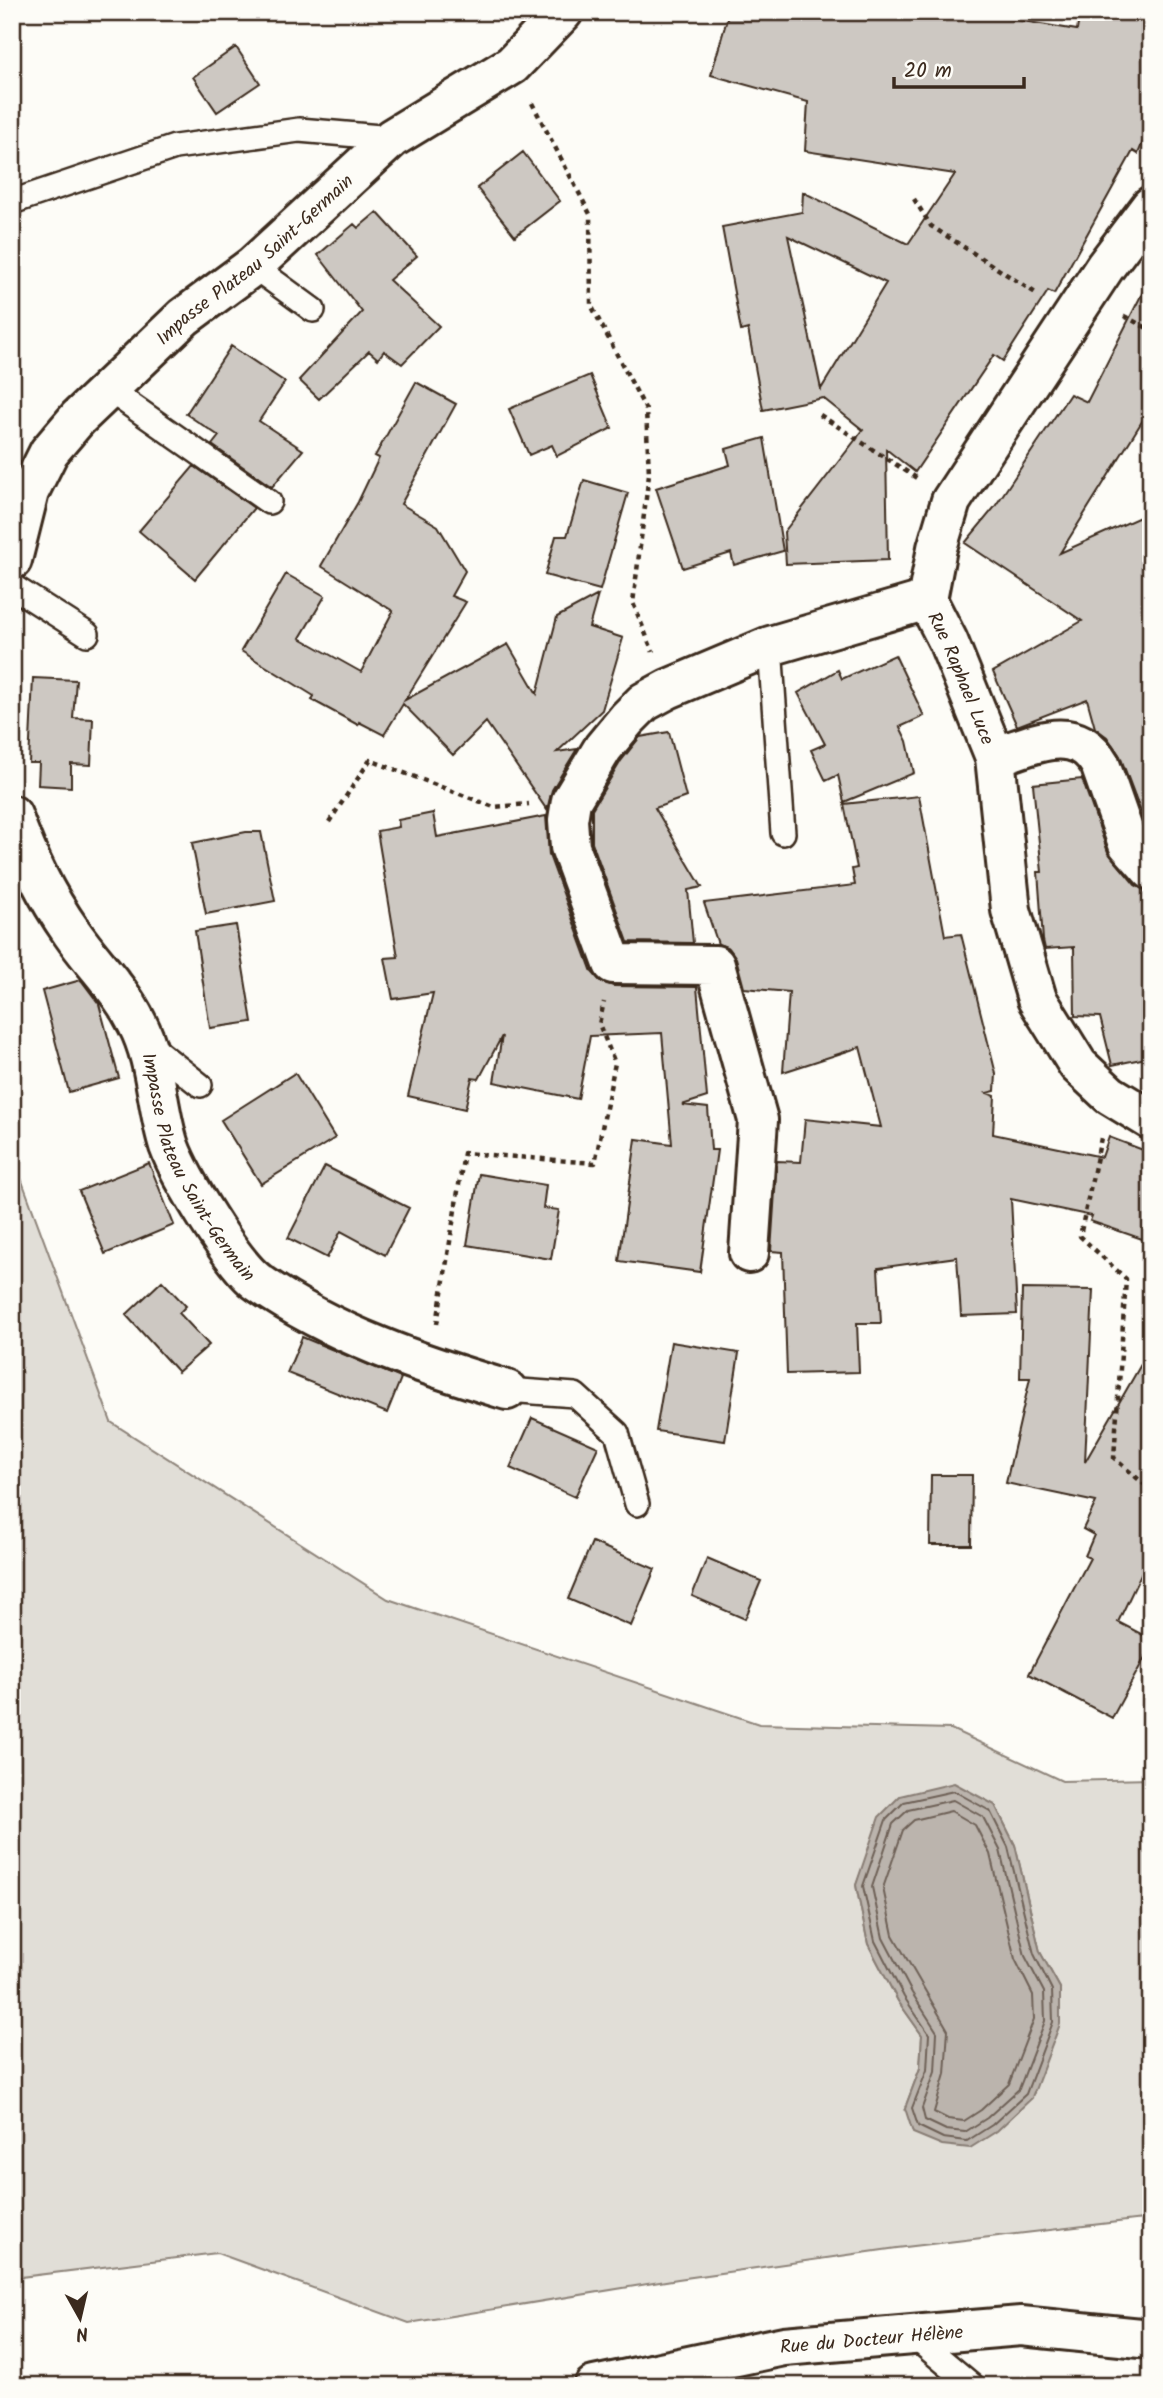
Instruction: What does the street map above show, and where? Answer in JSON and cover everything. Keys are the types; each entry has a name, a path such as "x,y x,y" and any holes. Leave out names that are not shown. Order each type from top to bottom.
{"street":[{"name":"Impasse Plateau Saint-Germain","path":"12,559 29,492 49,452 108,389 184,317 253,265 392,138 512,65 563,12"},
{"name":"Rue Raphael Luce","path":"1151,206 1073,317 951,501 937,548 927,600 948,641 995,757 1012,910 1037,999 1078,1065 1111,1095 1151,1120"},
{"path":"749,1253 758,1120 715,965 613,964 570,847 568,820 571,801 603,748 644,702 668,689 770,646 927,600"},
{"path":"995,757 1063,737 1079,741 1093,753 1100,764 1128,844 1151,870"},
{"name":"Impasse Plateau Saint-Germain","path":"12,815 35,877 73,935 123,995 147,1043 170,1147 210,1223 257,1281 362,1341 430,1367 507,1390"},
{"name":"Rue du Docteur Hélène","path":"594,2386 784,2346 912,2335 1021,2326 1151,2339"}],"lane":[{"path":"12,202 175,147 299,130 392,138"},
{"path":"253,265 313,310"},
{"path":"108,389 269,502"},
{"path":"12,586 87,634"},
{"path":"770,646 783,833"},
{"path":"147,1043 200,1085"},
{"path":"507,1390 575,1395 617,1433 637,1504"},
{"path":"912,2335 973,2386"}],"path":[{"path":"512,65 590,214 591,305 646,410 649,474 633,603 668,689"},
{"path":"914,199 931,226 1073,317"},
{"path":"820,415 951,501"},
{"path":"329,822 370,760 494,807 571,801"},
{"path":"430,1367 464,1153 595,1163 615,1063 599,1024 613,964"},
{"path":"1111,1095 1080,1236 1126,1279 1114,1458 1151,1490"}],"shaded area":[{"path":"12,1154 111,1422 388,1599 759,1724 951,1729 1062,1781 1151,1779 1151,2218 897,2248 678,2279 409,2323 217,2253 12,2278","holes":["995,1805 1015,1845 1040,1952 1060,1988 905,2108 920,2068 922,2035 898,2001 868,1944 856,1885 869,1853"]}],"water":[{"path":"954,1783 995,1805 1015,1845 1040,1952 1060,1988 1060,2024 1032,2098 997,2131 970,2148 942,2145 913,2133 905,2108 920,2068 922,2035 898,2001 868,1944 856,1885 879,1817 900,1796"}],"building":[{"path":"729,12 969,12 1077,30 1080,12 1151,12 1151,123 1138,154 1133,151 1054,294 1048,291 1003,361 994,355 915,472 886,449 888,560 786,564 784,532 863,430 823,398 763,410 748,329 741,331 722,227 802,212 803,192 908,244 955,174 805,151 808,102 711,75","holes":["788,236 886,283 821,389"]},
{"path":"236,47 260,83 217,112 193,77"},
{"path":"523,152 560,201 515,236 477,188"},
{"path":"377,212 417,256 389,280 439,326 402,364 384,351 378,359 369,351 319,399 299,380 362,312 318,255 354,224 358,228"},
{"path":"1151,276 1151,407 1060,553 1151,512 1150,836 1120,756 1107,737 1095,728 1087,699 1017,726 993,672 1082,621 965,543 994,508 1070,394 1087,402"},
{"path":"231,346 285,382 259,421 303,450 272,487 212,445 219,436 186,414"},
{"path":"590,375 612,428 557,456 552,445 529,455 509,409"},
{"path":"416,382 456,404 401,504 438,526 465,571 451,596 466,602 405,700 508,644 537,694 557,617 598,595 589,627 623,638 602,710 557,752 577,749 552,790 547,810 486,722 453,755 403,704 384,735 359,722 358,725 312,700 314,696 241,651 286,574 325,596 300,638 361,672 393,611 321,566 358,502 379,458 375,456"},
{"path":"764,438 783,551 734,565 731,553 683,568 656,488 730,465 726,449"},
{"path":"194,466 254,508 195,579 139,531"},
{"path":"584,480 628,493 600,590 545,575 556,536 567,536"},
{"path":"895,655 924,716 900,727 907,741 914,773 844,802 838,775 826,781 811,750 825,744 798,693 838,670 842,679"},
{"path":"33,678 76,680 73,718 93,719 91,765 71,764 71,787 38,785 39,763 29,763"},
{"path":"669,732 686,797 655,808 702,887 688,890 693,943 628,942 592,842 592,809 621,761 640,737"},
{"path":"1082,779 1108,852 1135,885 1144,890 1144,967 1151,967 1151,1057 1112,1065 1100,1017 1075,1016 1074,947 1045,949 1043,940 1038,872 1042,872 1033,784"},
{"path":"919,796 945,936 961,934 996,1074 995,1091 987,1093 995,1096 993,1134 1102,1157 1109,1137 1151,1153 1151,1242 1090,1221 1092,1216 1011,1199 1017,1314 961,1316 957,1257 878,1268 881,1323 857,1323 859,1372 787,1374 783,1252 771,1251 777,1161 801,1162 805,1119 881,1127 860,1047 783,1072 789,992 744,988 736,958 729,948 718,944 704,903 855,885 852,869 857,868 844,804"},
{"path":"433,813 437,837 546,816 549,855 592,972 600,981 613,986 697,987 707,1097 682,1105 708,1108 711,1150 717,1150 700,1272 619,1261 636,1139 672,1144 662,1033 590,1036 578,1099 494,1082 502,1036 479,1079 472,1078 465,1109 408,1096 433,993 393,999 385,958 398,957 377,831 399,827 398,820"},
{"path":"246,832 261,832 275,901 206,914 192,843"},
{"path":"236,925 252,1022 210,1028 195,931"},
{"path":"81,980 99,1004 119,1078 69,1092 42,991"},
{"path":"295,1073 335,1138 261,1184 221,1120"},
{"path":"149,1163 174,1225 105,1254 79,1191"},
{"path":"325,1166 409,1208 385,1255 341,1231 327,1258 288,1238"},
{"path":"479,1174 546,1185 543,1208 559,1210 551,1259 467,1245"},
{"path":"162,1281 186,1306 179,1313 209,1345 178,1372 126,1315"},
{"path":"1022,1289 1093,1290 1085,1462 1151,1347 1151,1553 1118,1622 1151,1639 1151,1646 1112,1718 1029,1674 1090,1558 1085,1556 1094,1535 1083,1529 1096,1502 1006,1483 1030,1378 1020,1378"},
{"path":"302,1337 401,1378 387,1413 287,1373"},
{"path":"671,1342 739,1353 725,1441 656,1431"},
{"path":"532,1418 598,1447 575,1497 510,1468"},
{"path":"931,1475 972,1475 971,1545 930,1545"},
{"path":"592,1542 655,1569 631,1626 568,1599"},
{"path":"707,1558 761,1581 745,1619 692,1596"}]}
